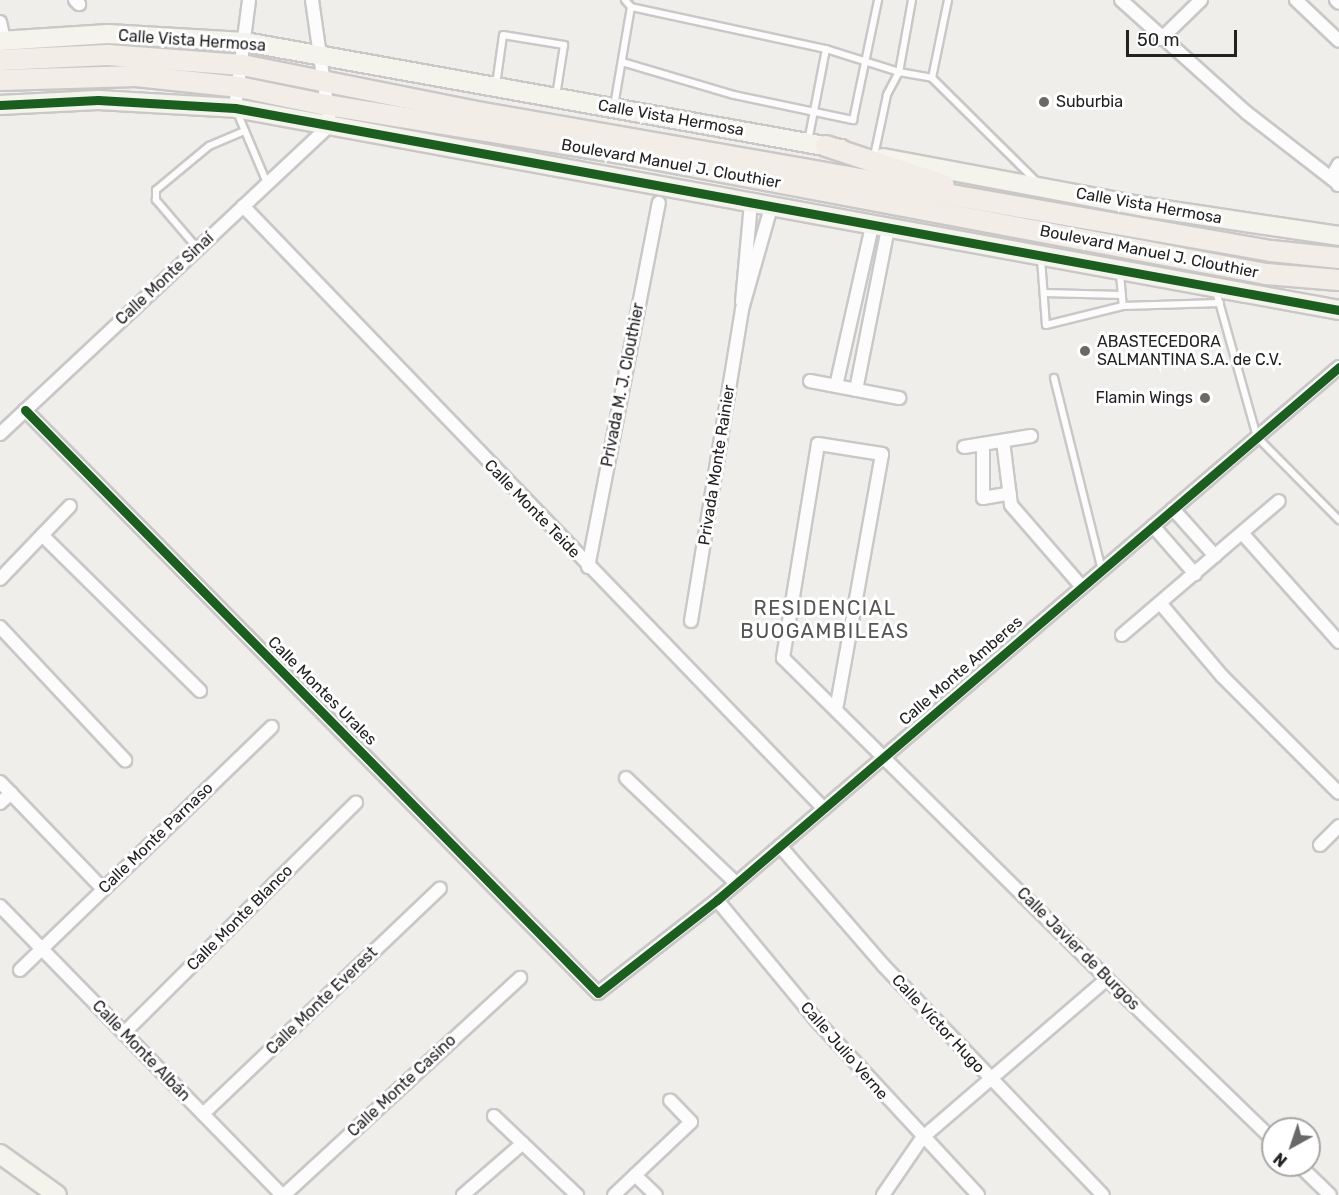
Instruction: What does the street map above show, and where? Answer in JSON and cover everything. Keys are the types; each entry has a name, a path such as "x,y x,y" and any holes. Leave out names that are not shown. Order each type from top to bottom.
{"main road":[{"name":"Boulevard Manuel J. Clouthier","path":"0,60 108,55 242,65 472,111 1271,251 1339,258"},
{"name":"Boulevard Manuel J. Clouthier","path":"0,80 136,76 239,87 327,105 632,155 1266,274 1339,280"},
{"path":"817,145 914,173 980,200"}],"street":[{"path":"235,108 249,0"},
{"path":"312,0 330,125"},
{"path":"1121,0 1161,39 1337,184"},
{"path":"1161,39 1201,0"},
{"path":"1296,0 1339,41"},
{"path":"0,22 2,40"},
{"name":"Calle Vista Hermosa","path":"2,40 108,34 245,42 1042,187 1339,236"},
{"path":"0,105 98,100 235,108 1120,272 1218,297 1339,310"},
{"name":"Calle Monte Sinaí","path":"0,434 330,125"},
{"path":"1337,184 1334,173 1339,164"},
{"name":"Privada M. J. Clouthier","path":"588,567 659,203"},
{"name":"Privada Monte Rainier","path":"742,309 741,277 752,203"},
{"name":"Calle Monte Teide","path":"243,206 588,567 824,809"},
{"name":"Privada Monte Rainier","path":"692,621 742,309 771,207"},
{"path":"836,386 880,227"},
{"path":"856,390 880,227"},
{"name":"Calle Monte Amberes","path":"598,993 717,900 1339,367"},
{"path":"810,381 899,398"},
{"name":"Calle Montes Urales","path":"25,410 598,993"},
{"path":"964,447 1031,436"},
{"path":"1003,441 1011,505 1082,587"},
{"name":"Calle Javier de Burgos","path":"836,710 882,454 818,444 783,658 1261,1128"},
{"path":"983,444 983,498 1010,494"},
{"path":"1122,635 1279,501"},
{"path":"0,579 70,506"},
{"path":"1173,509 1215,556"},
{"path":"1153,526 1195,573"},
{"path":"1242,533 1339,642"},
{"path":"42,535 200,691"},
{"path":"1160,603 1222,676 1339,794"},
{"path":"0,627 125,760"},
{"name":"Calle Monte Parnaso","path":"20,970 272,727"},
{"path":"626,778 736,883"},
{"path":"0,782 103,889"},
{"path":"0,803 11,793"},
{"name":"Calle Monte Blanco","path":"124,1033 356,803"},
{"path":"1320,845 1339,826"},
{"name":"Calle Víctor Hugo","path":"780,846 990,1080 1103,1195"},
{"name":"Calle Monte Everest","path":"203,1114 440,888"},
{"name":"Calle Julio Verne","path":"717,900 817,1022 922,1138 978,1195"},
{"name":"Calle Monte Albán","path":"0,906 283,1195"},
{"name":"Calle Monte Casino","path":"283,1195 520,978"},
{"path":"883,1195 922,1138 1107,979"},
{"path":"614,1195 691,1122 670,1100"},
{"path":"494,1116 577,1195"},
{"path":"463,1195 523,1143"},
{"path":"0,1154 57,1195"},
{"path":"635,1175 656,1195"},
{"path":"1311,1177 1330,1195"}],"lane":[{"path":"625,0 631,7 826,49 899,72 932,78 1042,187"},
{"path":"622,62 734,95 854,120 878,0"},
{"path":"874,156 887,94 899,72 912,0"},
{"path":"932,78 948,0"},
{"path":"613,108 631,7"},
{"path":"496,86 503,35 564,45 556,97"},
{"path":"817,145 814,112 826,49"},
{"path":"235,108 267,183"},
{"path":"198,249 156,200 156,190 209,146 245,131"},
{"path":"1041,257 1046,325 1123,306 1218,297 1257,437 1339,520"},
{"path":"1120,272 1123,306"},
{"path":"1044,293 1122,295"},
{"path":"1054,378 1102,570"}],"cycle path":[{"path":"0,105 98,100 235,108 1339,310"},
{"path":"25,410 598,993 717,900 1339,367"}],"place":[{"name":"Suburbia","path":"1044,102"},
{"name":"ABASTECEDORA SALMANTINA S.A. de C.V.","path":"1085,351"},
{"name":"Flamin Wings","path":"1205,398"}],"district":[{"name":"RESIDENCIAL BUOGAMBILEAS","path":"825,620"}]}
